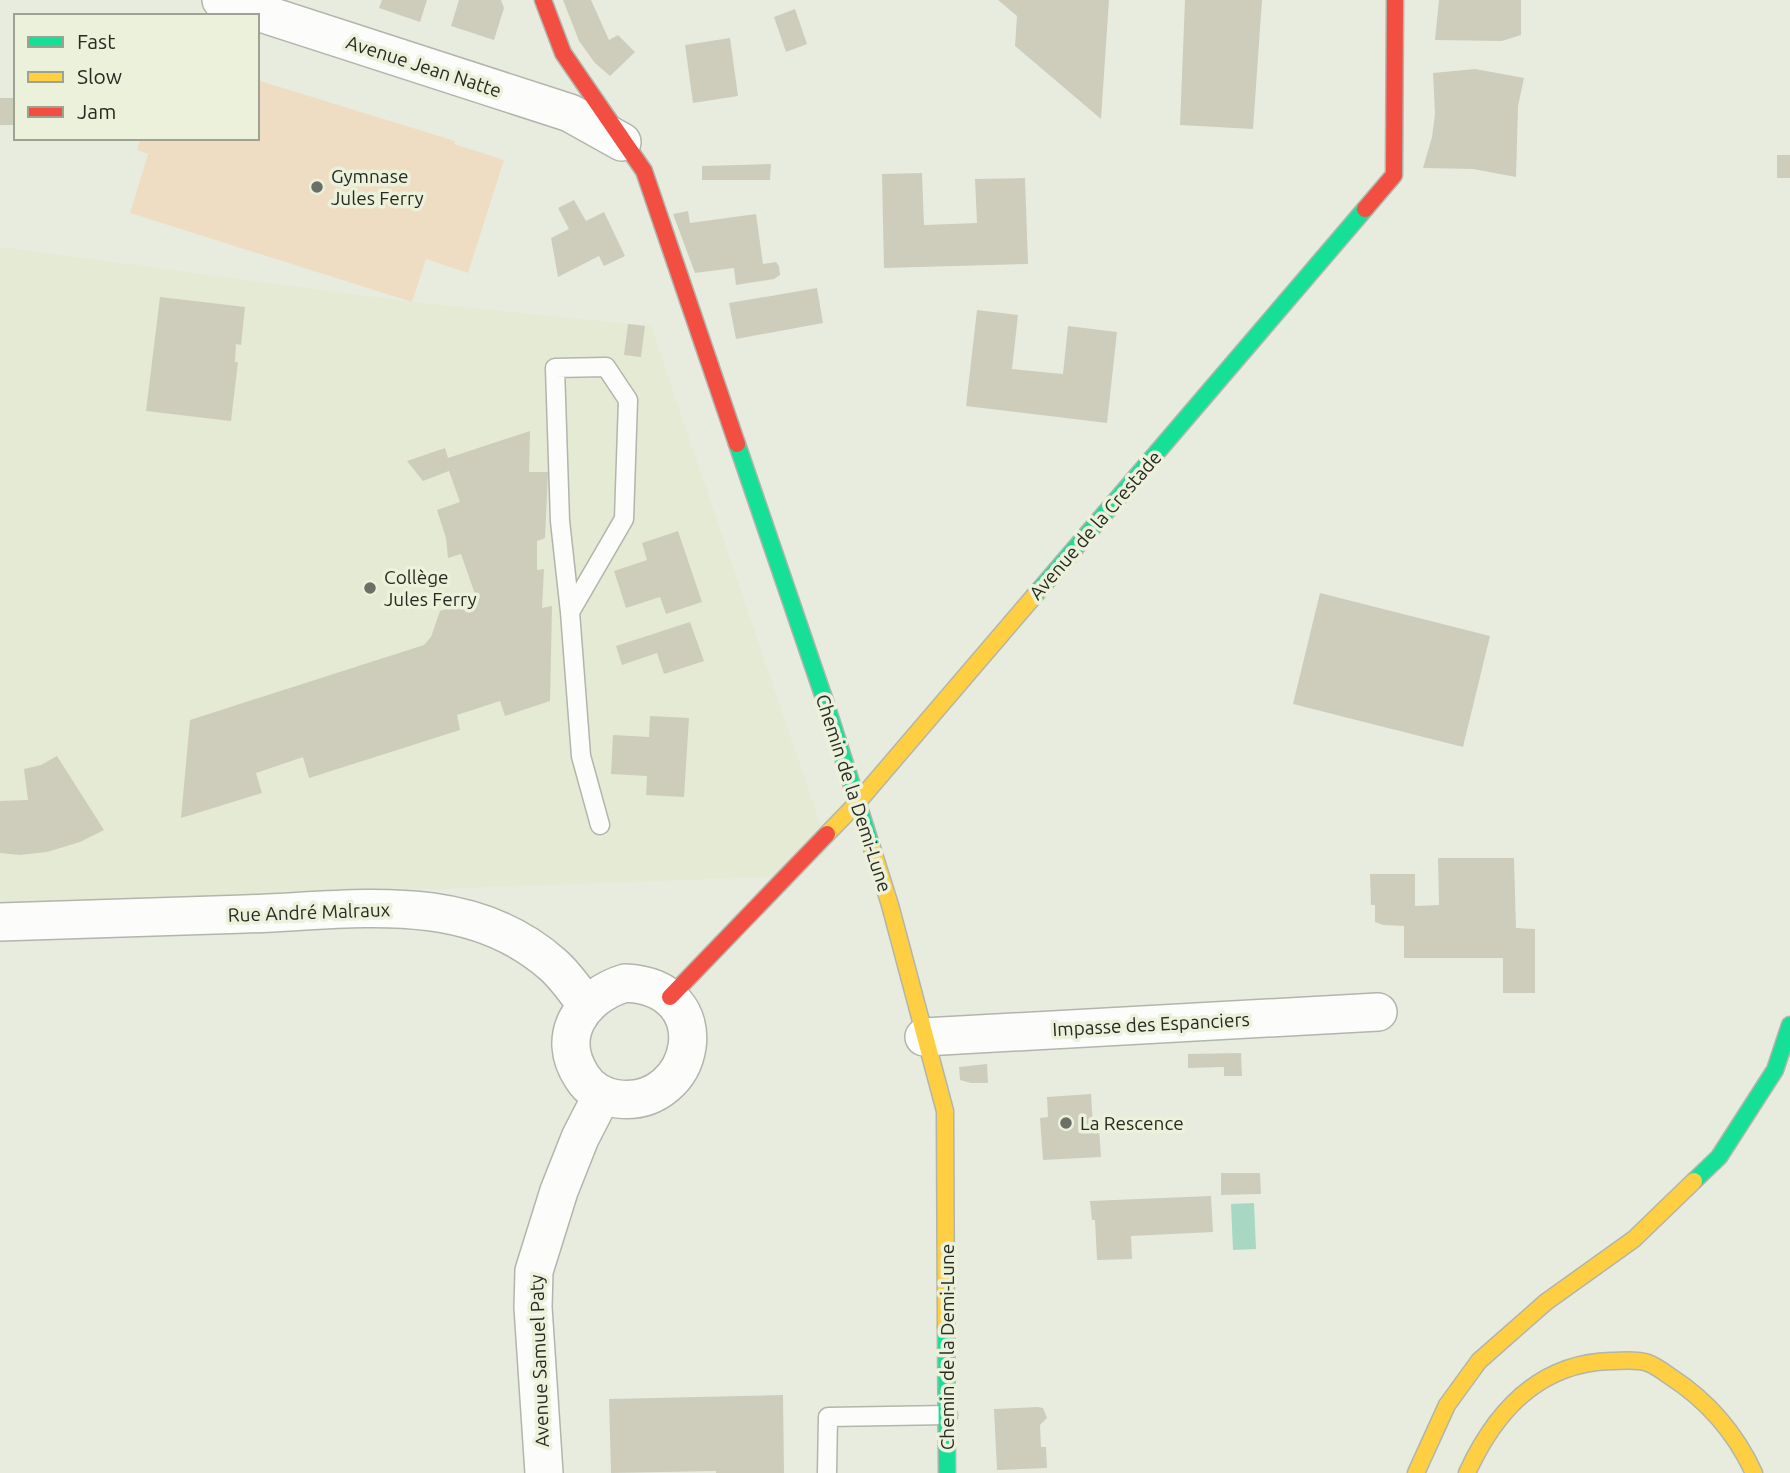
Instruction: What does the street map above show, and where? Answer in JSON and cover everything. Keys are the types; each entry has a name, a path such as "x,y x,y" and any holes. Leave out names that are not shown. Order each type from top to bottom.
{"main road":[{"name":"Chemin de la Demi-Lune","path":"543,0 563,53 644,171 825,701 890,905 945,1111 947,1473"},
{"name":"Avenue de la Crestade","path":"670,997 857,803 1394,175 1395,0"},
{"path":"1416,1473 1447,1405 1479,1361 1546,1302 1634,1238 1720,1157 1775,1070 1790,1025"},
{"path":"1467,1473 1473,1458 1512,1403 1544,1377 1573,1365 1601,1359 1646,1362 1679,1382 1730,1427 1744,1449 1754,1473"}],"street":[{"name":"Avenue Jean Natte","path":"221,0 570,113 622,142"},
{"name":"Rue André Malraux","path":"0,922 271,913 362,907 430,910 509,934 529,946 552,963 586,1005"},
{"path":"625,983 642,983 670,997 679,1006 688,1034 685,1056 673,1078 655,1092 635,1098 621,1099 602,1095 593,1089 582,1078 573,1060 571,1044 572,1030 586,1005 610,987 625,983"},
{"name":"Impasse des Espanciers","path":"924,1037 1378,1012"},
{"name":"Avenue Samuel Paty","path":"544,1473 533,1307 534,1271 559,1191 580,1138 602,1095"}],"lane":[{"path":"570,612 624,519 628,400 606,367 555,368 560,520 581,756 600,825"},
{"path":"827,1473 828,1417 948,1415"}],"shaded area":[{"name":"Gymnase Jules Ferry","path":"259,81 455,141 454,144 504,160 468,273 426,259 412,302 130,213 148,154 137,150 140,140 259,140"},
{"name":"Collège Jules Ferry","path":"0,247 412,302 651,326 829,850 791,876 0,905"},
{"path":"1254,1203 1256,1249 1233,1250 1231,1204"}],"building":[{"path":"382,0 427,0 420,22 379,8"},
{"path":"459,0 501,0 504,8 494,40 451,26"},
{"path":"563,0 591,0 609,40 618,35 635,52 610,76 595,63 579,41"},
{"path":"998,0 1109,0 1101,119 1015,46 1017,16"},
{"path":"1185,0 1262,0 1253,129 1180,125"},
{"path":"1439,0 1521,0 1521,35 1502,41 1435,40"},
{"path":"795,9 807,44 786,52 774,17"},
{"path":"730,38 738,96 693,103 685,45"},
{"path":"1475,69 1524,78 1518,106 1516,177 1473,169 1423,168 1435,114 1433,73"},
{"path":"0,98 14,98 13,125 0,125"},
{"path":"1777,155 1790,155 1790,178 1777,178"},
{"path":"771,164 770,180 702,180 702,166"},
{"path":"922,173 924,225 977,223 975,179 1025,178 1028,264 884,268 882,174"},
{"path":"574,200 586,221 604,212 625,256 604,266 599,256 558,277 551,238 569,229 558,208"},
{"path":"688,211 690,223 756,214 763,264 776,262 780,275 774,279 736,285 734,268 695,273 673,214"},
{"path":"817,288 823,323 736,339 729,303"},
{"path":"160,297 245,307 241,345 236,344 235,362 238,362 231,421 146,411"},
{"path":"977,310 1018,315 1012,369 1063,374 1068,326 1117,332 1107,423 966,406"},
{"path":"628,324 645,326 641,357 624,355"},
{"path":"530,431 529,472 548,472 545,538 537,541 537,570 544,569 542,608 552,606 550,701 505,716 500,701 457,715 460,730 309,778 303,757 256,773 262,793 181,818 190,720 424,645 431,637 440,611 477,600 461,554 448,558 446,538 437,510 460,502 449,471 423,481 407,461 445,448 448,458"},
{"path":"678,531 702,602 666,614 660,597 626,608 614,571 647,560 642,543"},
{"path":"1320,593 1490,636 1463,747 1293,704"},
{"path":"690,622 704,661 664,674 657,653 622,665 616,646"},
{"path":"650,716 689,718 684,797 646,795 647,776 611,774 613,735 649,737"},
{"path":"57,756 104,830 80,842 47,852 20,855 0,853 0,801 28,800 24,769 41,765"},
{"path":"1438,858 1514,858 1516,928 1535,929 1535,993 1503,993 1503,958 1404,958 1404,926 1375,922 1375,905 1371,905 1370,874 1415,874 1415,906 1439,905"},
{"path":"1241,1053 1242,1076 1224,1076 1224,1067 1188,1068 1188,1054"},
{"path":"987,1064 988,1083 960,1080 959,1067"},
{"name":"La Rescence","path":"1091,1094 1093,1128 1099,1128 1101,1157 1043,1160 1040,1118 1048,1117 1047,1097"},
{"path":"1221,1173 1260,1173 1261,1194 1221,1195"},
{"path":"1211,1196 1213,1232 1131,1236 1132,1259 1097,1260 1095,1220 1092,1220 1090,1201"},
{"path":"783,1395 784,1473 611,1473 609,1399"},
{"path":"1043,1408 1047,1418 1040,1425 1041,1447 1046,1447 1047,1468 997,1470 994,1409"}],"traffic: fast":[{"path":"1035,595 1365,209"},
{"path":"737,444 872,848"},
{"path":"1694,1181 1719,1157 1775,1070 1790,1025"},
{"path":"946,1327 947,1473"}],"traffic: slow":[{"path":"827,834 857,803 1035,595"},
{"path":"872,848 945,1111 946,1327"},
{"path":"1416,1473 1447,1405 1479,1361 1546,1302 1634,1239 1694,1181"},
{"path":"1467,1473 1491,1430 1506,1411 1541,1381 1585,1364 1629,1360 1654,1366 1697,1396 1729,1431 1754,1473"}],"traffic: jam":[{"path":"543,0 563,53 644,171 737,444"},
{"path":"1365,209 1394,175 1395,0"},
{"path":"670,997 827,834"}],"place":[{"name":"Gymnase Jules Ferry","path":"317,187"},
{"name":"Collège Jules Ferry","path":"370,588"},
{"name":"La Rescence","path":"1066,1123"}]}
